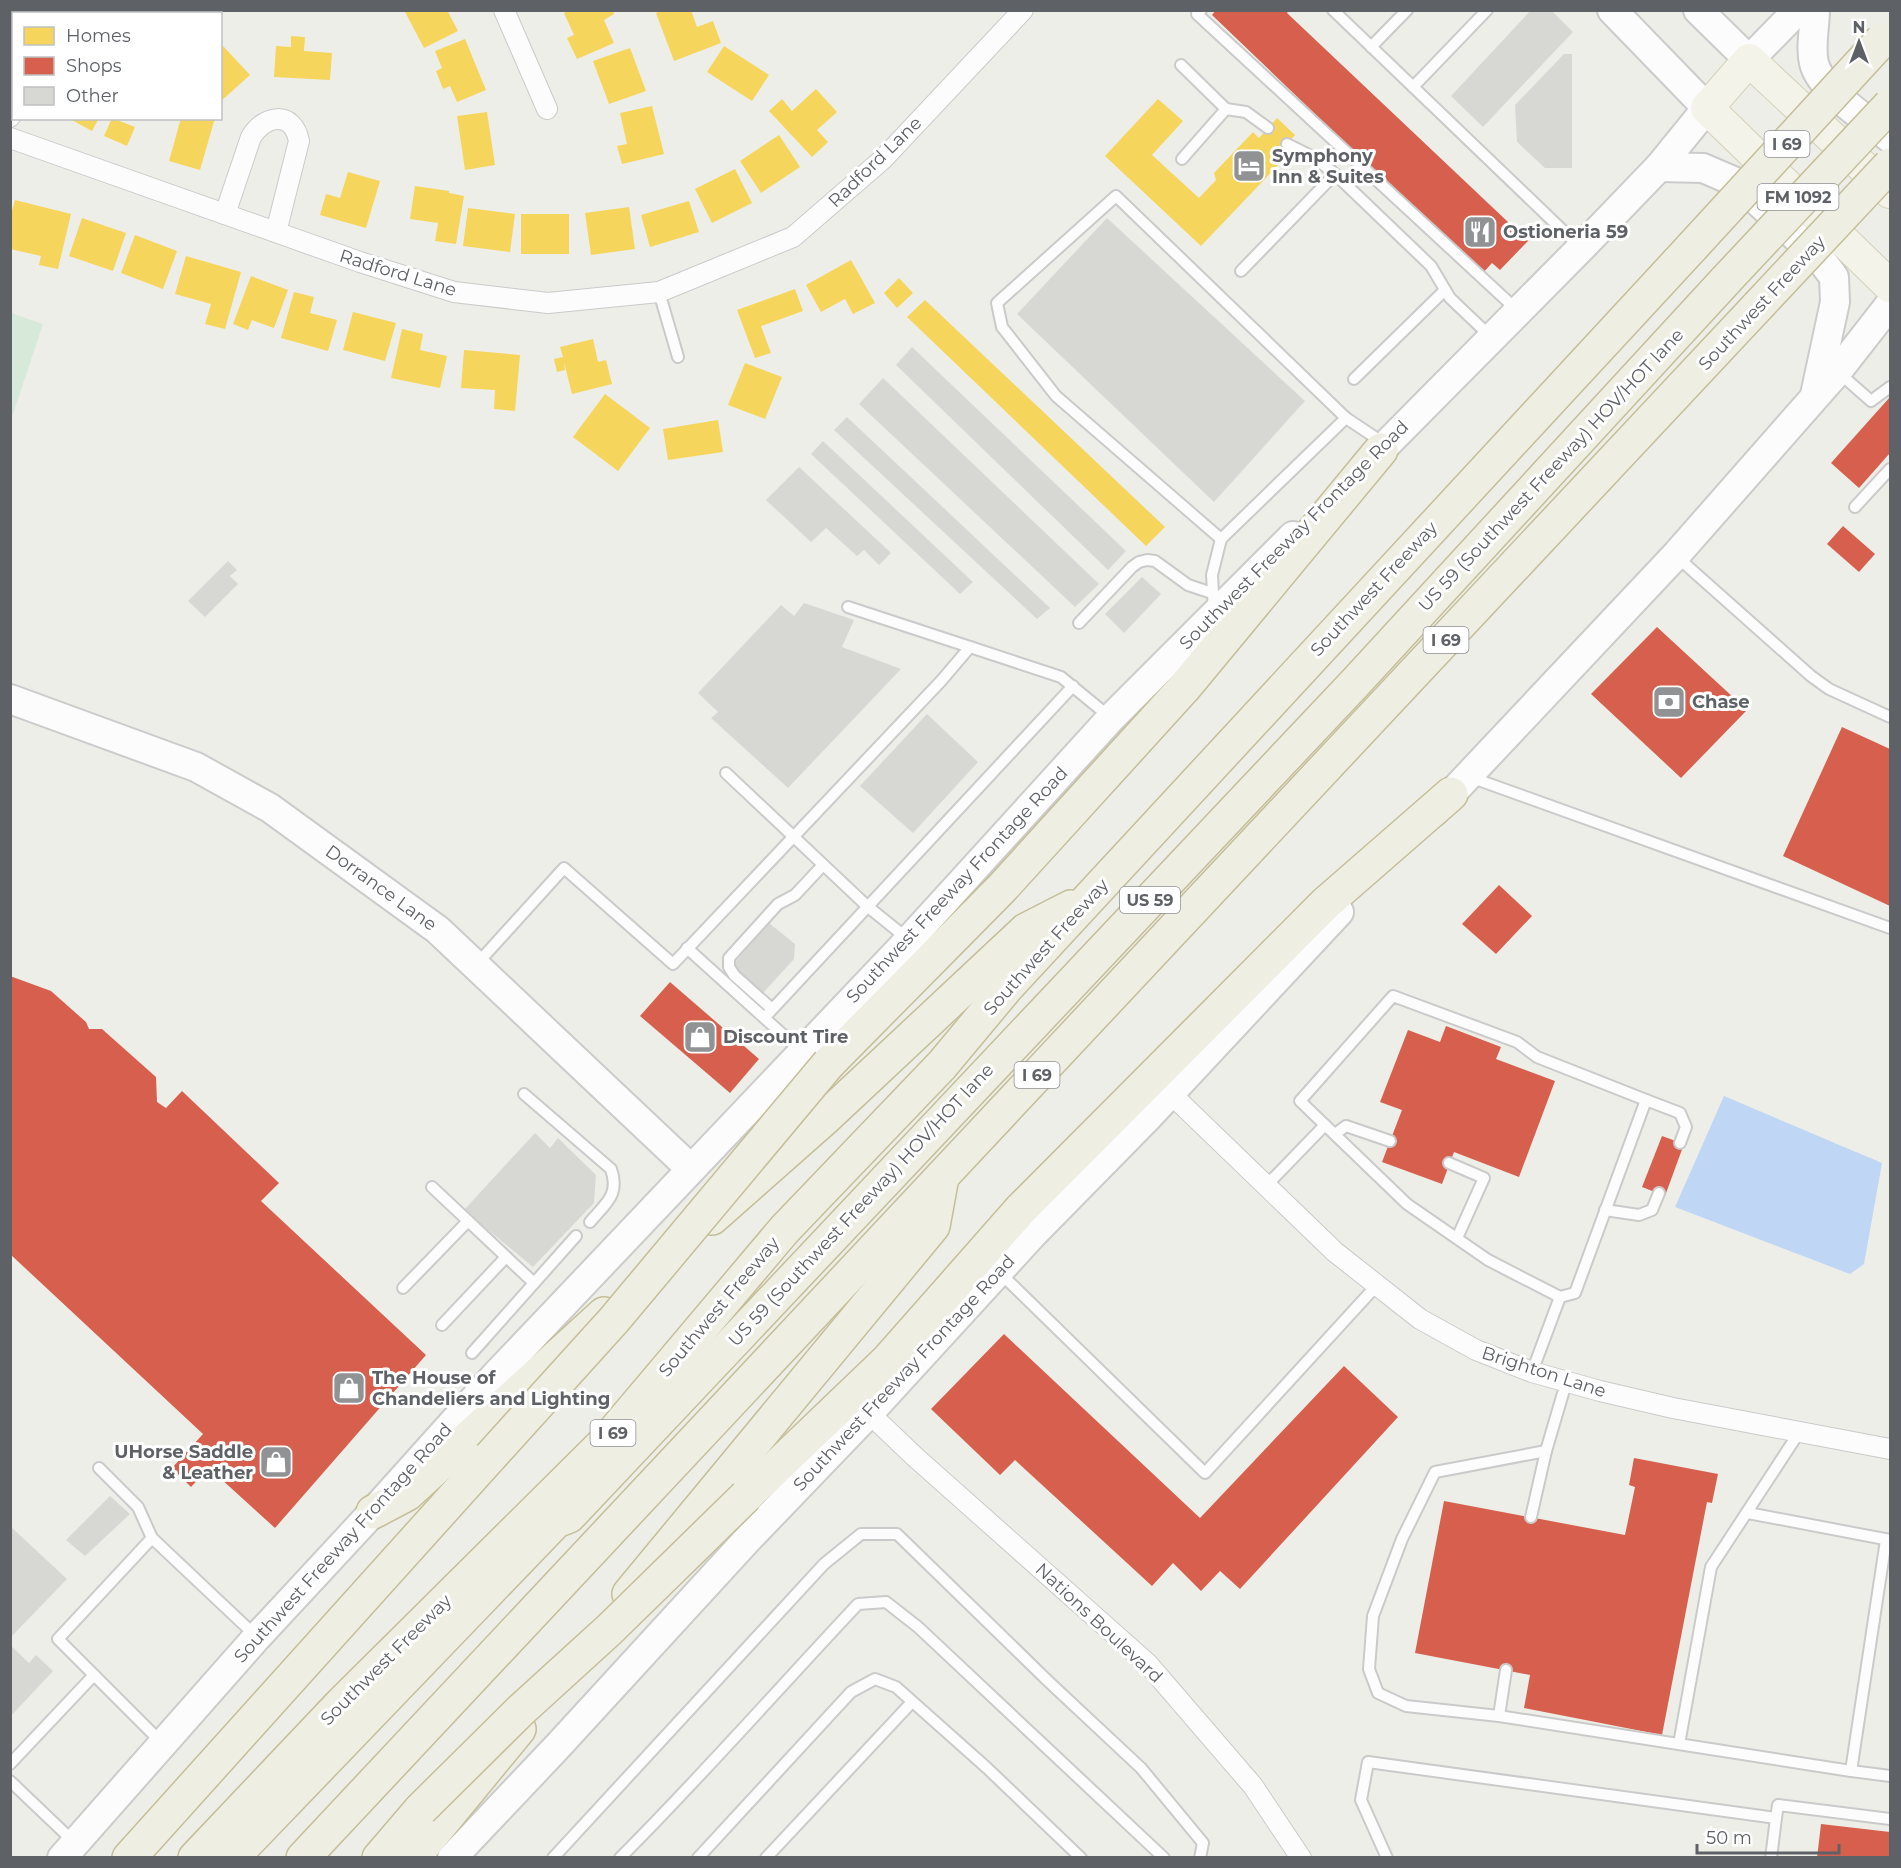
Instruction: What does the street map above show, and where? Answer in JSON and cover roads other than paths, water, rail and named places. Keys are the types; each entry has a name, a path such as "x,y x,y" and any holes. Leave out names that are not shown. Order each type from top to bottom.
{"highway":[{"name":"Southwest Freeway","path":"195,1857 341,1704 607,1440 784,1230 942,1065 1006,987 1692,248 1886,35"},
{"name":"US 59 (Southwest Freeway) HOV/HOT lane","path":"569,1516 1347,692 1890,105"},
{"name":"Southwest Freeway","path":"303,1857 1890,165"},
{"path":"129,1857 614,1320 816,1058 1002,888 1184,688 1383,447"},
{"path":"379,1857 422,1809 520,1711 610,1629 888,1360 1021,1209 1326,903 1459,785"},
{"path":"374,1512 407,1494 544,1367 824,1119 1026,930 1092,897"},
{"path":"413,1857 933,1226 942,1177"},
{"name":"Southwest Freeway","path":"232,1857 556,1521 569,1516"},
{"path":"257,1857 566,1530 569,1516"}],"main road":[{"path":"1612,10 1707,108"},
{"path":"1698,10 1890,192"},
{"name":"Southwest Freeway Frontage Road","path":"68,1850 257,1637 374,1512 495,1376 691,1169 816,1058 909,940 1213,603 1383,447 1581,248 1659,167 1749,60 1798,10"},
{"path":"1815,10 1813,60 1818,75 1829,88 1890,138"},
{"name":"FM 1092","path":"1707,108 1890,286"},
{"path":"1659,167 1703,168 1738,183 1821,260 1834,277 1835,302 1814,397"},
{"name":"Southwest Freeway Frontage Road","path":"452,1857 558,1746 747,1540 869,1413 1032,1235 1147,1118 1676,555 1837,372 1890,304"},
{"name":"Dorrance Lane","path":"10,699 196,767 270,808 438,930 691,1169"}],"street":[{"path":"504,10 547,109"},
{"name":"Radford Lane","path":"10,138 360,262 454,292 548,303 659,292 793,237 883,159 1023,10"},
{"path":"225,214 251,137 257,127 269,120 282,119 292,124 299,141 276,232"},
{"name":"Brighton Lane","path":"1169,1092 1335,1252 1420,1319 1476,1350 1566,1383 1673,1408 1890,1449"},
{"name":"Nations Boulevard","path":"869,1413 914,1456 1148,1664 1252,1785 1301,1857"}],"lane":[{"path":"1201,10 1197,14 1518,311"},
{"path":"1333,10 1581,248"},
{"path":"1371,47 1407,10"},
{"path":"1413,87 1487,10"},
{"path":"1181,65 1226,109 1246,112 1268,128"},
{"path":"1182,159 1226,109"},
{"path":"1287,144 1315,158 1335,174 1431,266 1450,298 1492,338"},
{"path":"1241,271 1335,174"},
{"path":"1221,538 1056,396 1002,327 997,303 1116,196 1346,418 1383,447"},
{"path":"1354,379 1445,290"},
{"path":"659,292 678,357"},
{"path":"1837,372 1871,401 1890,387"},
{"path":"1213,603 1212,575 1221,538 1346,418"},
{"path":"1855,507 1890,469"},
{"path":"1676,555 1811,676 1829,689 1890,717"},
{"path":"1079,623 1132,567 1147,560 1155,561 1213,603"},
{"path":"848,606 1062,677 1111,718"},
{"path":"476,965 564,868 673,964 941,681 970,647"},
{"path":"768,1013 1073,687"},
{"path":"726,773 867,906 909,940"},
{"path":"1459,785 1890,928"},
{"path":"768,1013 734,975 729,967 729,958 778,904 795,895 824,865"},
{"path":"687,948 768,1013 816,1058"},
{"path":"1646,1100 1575,1293 1560,1297 1488,1260 1407,1204 1300,1101 1393,996 1517,1042 1538,1057 1680,1113 1686,1127 1680,1143"},
{"path":"524,1094 611,1168 615,1180 613,1196 590,1222"},
{"path":"1265,1186 1325,1125"},
{"path":"1335,1134 1346,1126 1390,1141"},
{"path":"1449,1163 1484,1178 1457,1238"},
{"path":"432,1188 534,1283"},
{"path":"1605,1210 1639,1215 1652,1210 1659,1194"},
{"path":"403,1288 468,1221"},
{"path":"472,1353 576,1236"},
{"path":"442,1325 506,1257"},
{"path":"999,1272 1204,1473 1377,1285"},
{"path":"1532,1372 1560,1297"},
{"path":"1531,1518 1546,1451 1566,1383"},
{"path":"1679,1744 1711,1567 1800,1431"},
{"path":"1546,1451 1435,1472 1402,1539 1374,1616 1369,1669 1378,1693 1406,1706 1498,1716 1890,1776"},
{"path":"99,1468 138,1507 152,1538 257,1637"},
{"path":"1748,1513 1888,1540 1851,1771"},
{"path":"553,1857 824,1564 861,1534 897,1534 1141,1768 1203,1843 1200,1857"},
{"path":"152,1538 58,1639 162,1744"},
{"path":"620,1857 675,1803 717,1754 858,1604 886,1602 943,1650 1164,1857"},
{"path":"1498,1716 1506,1670"},
{"path":"10,1764 94,1675"},
{"path":"698,1857 851,1692 875,1679 896,1687 987,1768 1081,1857"},
{"path":"766,1857 912,1702"},
{"path":"1390,1857 1360,1800 1368,1762 1776,1818"},
{"path":"10,1781 68,1850"},
{"path":"1771,1857 1778,1805 1890,1819"}],"water":[{"path":"1724,1096 1882,1163 1864,1264 1850,1274 1675,1207"}],"place":[{"name":"Symphony Inn & Suites","path":"1249,166"},
{"name":"Ostioneria 59","path":"1480,232"},
{"name":"Chase","path":"1669,702"},
{"name":"Discount Tire","path":"700,1037"},
{"name":"The House of Chandeliers and Lighting","path":"349,1388"},
{"name":"UHorse Saddle & Leather","path":"276,1462"}]}
